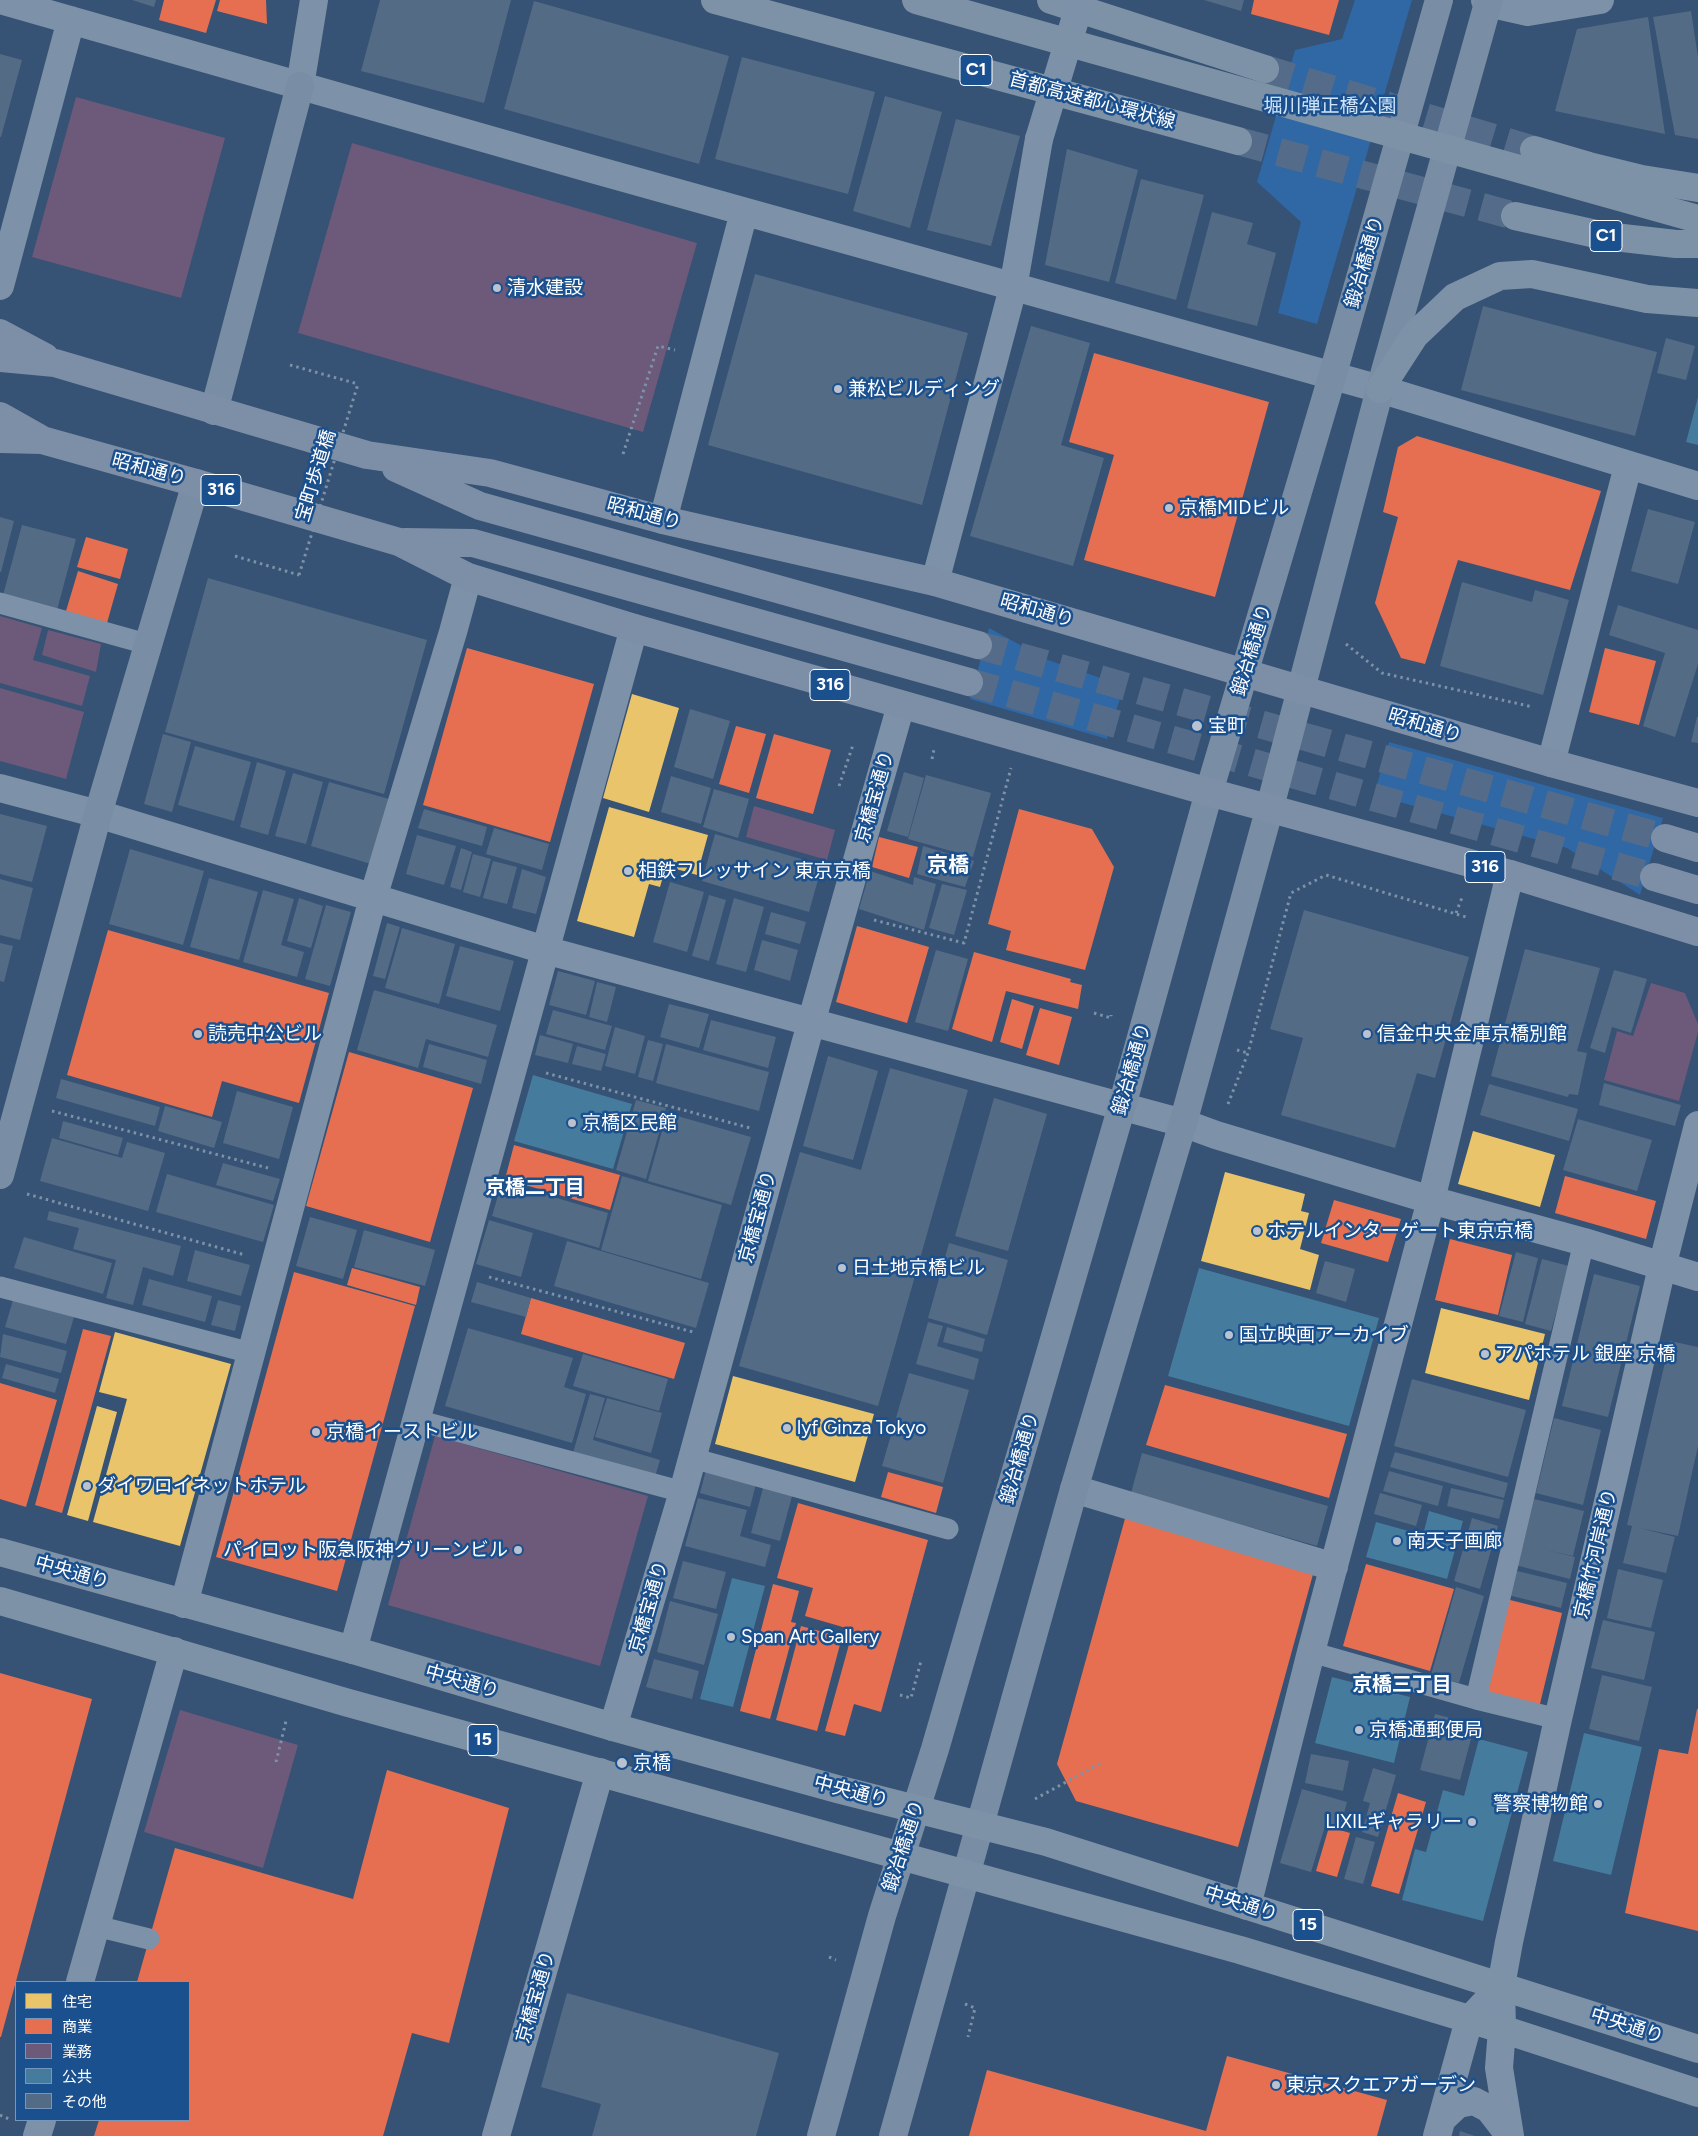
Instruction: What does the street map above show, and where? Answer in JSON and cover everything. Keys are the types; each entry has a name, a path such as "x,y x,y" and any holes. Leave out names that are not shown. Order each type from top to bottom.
{"highway":[{"name":"首都高速都心環状線","path":"715,0 1238,140"},
{"name":"C1","path":"916,0 1698,220"},
{"path":"1051,0 1265,69"},
{"path":"1534,150 1633,177 1698,188"},
{"name":"C1","path":"1515,216 1613,237 1676,244 1698,244"},
{"path":"1380,389 1415,336 1455,297 1500,276 1532,274 1647,300 1698,303"},
{"name":"中央通り","path":"0,1552 353,1650 613,1727 837,1789 1046,1842 1698,2048"},
{"name":"15","path":"0,1601 345,1702 1240,1950 1502,2029 1698,2092"}],"main road":[{"name":"昭和通り","path":"0,333 55,363"},
{"name":"昭和通り","path":"0,358 55,363 367,455 490,473 663,520 935,582 1551,763 1698,803"},
{"name":"昭和通り","path":"0,416 42,440 399,542 468,577 634,628 901,706 1510,874 1698,932"},
{"name":"昭和通り","path":"0,439 42,440"},
{"name":"昭和通り","path":"367,455 480,506 978,645"},
{"name":"昭和通り","path":"399,542 473,543 969,682"},
{"path":"1665,838 1698,848"},
{"path":"1654,877 1698,890"}],"street":[{"path":"0,0 1013,288 1380,389 1698,486"},
{"path":"214,411 300,86 314,0"},
{"path":"935,582 1013,288 1039,139 1081,0"},
{"name":"鍛冶橋通り","path":"821,2136 882,1916 916,1809 1122,1106 1209,792 1246,673 1332,377 1439,0"},
{"path":"893,2136 1074,1490 1183,1122 1270,808 1380,389 1487,1 1528,12 1600,0"},
{"path":"0,286 72,20"},
{"path":"663,520 744,212"},
{"path":"1551,763 1628,466"},
{"path":"10,1184 20,1103 98,814 196,483"},
{"path":"184,1604 373,898 468,577"},
{"path":"353,1650 634,628"},
{"name":"京橋宝通り","path":"613,1727 683,1492 811,1023 901,706"},
{"path":"0,788 98,814 545,950 1183,1122 1216,1135 1431,1200 1584,1242 1698,1277"},
{"path":"1248,1906 1311,1652 1431,1200 1510,874"},
{"name":"京橋竹河岸通り","path":"1510,2136 1499,2068 1502,2029 1501,1986 1558,1719 1662,1267 1698,1125"},
{"path":"1074,1490 1334,1567"},
{"path":"80,1981 174,1651"},
{"name":"京橋宝通り","path":"496,2136 600,1772"},
{"path":"1440,2127 1469,2020 1501,1986"},
{"path":"1440,2127 1458,2104 1474,2100 1489,2109 1510,2136"},
{"path":"37,2136 42,2121"}],"lane":[{"path":"0,603 147,644"},
{"path":"1476,1699 1584,1242"},
{"path":"0,1288 251,1353"},
{"path":"416,1420 683,1492"},
{"path":"692,1458 948,1529"},
{"path":"1311,1652 1476,1699 1558,1719"},
{"path":"96,1926 149,1939"}],"path":[{"path":"623,454 658,346 676,351 674,359"},
{"name":"宝町歩道橋","path":"235,556 299,576 358,384 290,366"},
{"path":"1344,642 1382,673 1536,708"},
{"path":"839,786 856,737"},
{"path":"842,913 964,943 1019,739"},
{"path":"1228,1105 1248,1053 1291,893 1326,875 1472,919"},
{"path":"1094,1013 1110,1018 1113,1009"},
{"path":"514,1064 780,1136"},
{"path":"20,1103 298,1176"},
{"path":"10,1184 275,1264"},
{"path":"457,1268 725,1340"},
{"path":"900,1695 911,1698 921,1661"},
{"path":"276,1762 286,1720"},
{"path":"1035,1799 1101,1763"},
{"path":"965,2004 975,2008 968,2037"}],"green space":[{"name":"堀川弾正橋公園","path":"1355,0 1412,0 1317,324 1278,313 1301,222 1257,182 1295,50 1342,39"},
{"path":"989,628 1048,660 1124,686 1107,739 970,699"},
{"path":"1389,742 1663,818 1640,895 1567,848 1374,795"}],"building: 住宅":[{"path":"632,694 679,708 649,812 603,798"},
{"name":"相鉄フレッサイン 東京京橋","path":"609,807 708,835 697,875 666,866 660,887 649,884 634,937 577,921"},
{"path":"1473,1131 1555,1155 1540,1207 1458,1184"},
{"name":"ホテルインターゲート東京京橋","path":"1225,1172 1305,1194 1301,1211 1309,1213 1300,1249 1319,1255 1310,1290 1201,1261"},
{"name":"アパホテル 銀座 京橋","path":"1441,1308 1545,1334 1529,1400 1425,1373"},
{"path":"115,1332 231,1364 180,1546 93,1522 127,1399 99,1392"},
{"name":"lyf Ginza Tokyo","path":"733,1376 874,1414 855,1482 715,1444"},
{"path":"97,1406 117,1412 88,1521 67,1515"}],"building: 商業":[{"path":"164,0 216,0 206,33 159,20"},
{"path":"220,0 266,0 267,24 217,11"},
{"path":"1254,0 1339,0 1329,35 1251,14"},
{"name":"京橋MIDビル","path":"1094,353 1269,402 1215,597 1084,560 1114,455 1069,442"},
{"path":"1417,436 1601,491 1570,590 1458,560 1425,664 1401,658 1375,603 1398,517 1383,512 1398,447"},
{"path":"86,537 128,549 120,579 77,567"},
{"path":"78,571 118,584 107,623 66,611"},
{"path":"467,648 594,684 550,842 423,805"},
{"path":"1605,648 1656,661 1639,725 1589,712"},
{"path":"736,726 766,734 749,793 719,784"},
{"path":"774,734 831,750 813,814 756,798"},
{"path":"1019,809 1092,829 1114,867 1085,970 1006,950 1011,931 988,924"},
{"path":"879,837 918,847 909,878 872,867"},
{"path":"857,926 929,947 907,1023 836,1002"},
{"name":"読売中公ビル","path":"108,930 329,993 299,1103 222,1081 212,1117 67,1075"},
{"path":"974,952 1071,979 1070,982 1082,985 1078,1009 1006,991 992,1042 952,1029"},
{"path":"1012,999 1034,1006 1022,1049 1000,1042"},
{"path":"1040,1008 1072,1017 1059,1065 1026,1055"},
{"path":"349,1052 473,1088 430,1242 306,1206"},
{"path":"514,1145 620,1175 610,1210 505,1179"},
{"path":"1565,1176 1656,1201 1646,1239 1555,1213"},
{"path":"1334,1200 1401,1219 1388,1262 1321,1243"},
{"path":"1450,1239 1512,1255 1498,1315 1435,1300"},
{"path":"352,1268 420,1287 416,1305 347,1285"},
{"name":"京橋イーストビル","path":"294,1272 415,1306 337,1591 216,1557"},
{"path":"531,1298 685,1343 674,1379 521,1334"},
{"path":"83,1329 111,1336 62,1513 35,1505"},
{"path":"0,1383 57,1400 26,1507 0,1499"},
{"path":"1165,1385 1347,1434 1329,1498 1146,1445"},
{"path":"888,1472 943,1487 936,1513 881,1497"},
{"path":"798,1503 928,1540 881,1712 854,1704 845,1736 825,1731 853,1630 805,1616 813,1588 777,1578"},
{"path":"1126,1515 1315,1567 1238,1847 1076,1801 1057,1764"},
{"path":"1366,1564 1454,1589 1430,1671 1343,1646"},
{"path":"773,1584 799,1591 791,1622 796,1623 770,1719 740,1711"},
{"path":"1506,1599 1562,1613 1538,1712 1482,1698"},
{"path":"801,1626 842,1637 817,1731 776,1720"},
{"path":"0,1673 92,1699 0,2037"},
{"path":"1697,1709 1698,1931 1625,1913 1659,1749 1688,1754"},
{"path":"387,1770 509,1808 449,2043 412,2033 383,2136 94,2136 99,2121 190,2121 190,1981 137,1981 175,1848 353,1899"},
{"path":"1398,1793 1426,1802 1399,1894 1371,1886"},
{"path":"1329,1827 1350,1833 1337,1877 1316,1871"},
{"name":"東京スクエアガーデン","path":"1227,2056 1387,2100 1377,2136 969,2136 987,2070 1206,2131"}],"building: 業務":[{"path":"76,97 225,138 181,298 32,257"},
{"name":"清水建設","path":"352,143 697,243 643,432 298,333"},
{"path":"0,616 42,628 33,660 90,676 82,706 0,683"},
{"path":"48,630 101,644 96,672 42,655"},
{"path":"0,688 84,712 66,779 0,761"},
{"path":"754,806 835,830 827,860 746,837"},
{"path":"1651,983 1685,993 1698,1024 1698,1032 1679,1101 1604,1080 1617,1031 1633,1036"},
{"name":"パイロット阪急阪神グリーンビル","path":"435,1436 648,1496 600,1666 388,1605"},
{"path":"180,1710 298,1745 263,1868 144,1832"}],"building: 公共":[{"path":"1698,397 1698,445 1686,442"},
{"path":"533,1075 632,1104 613,1169 514,1141"},
{"path":"1199,1268 1379,1318 1349,1426 1168,1376"},
{"path":"1429,1511 1463,1521 1447,1579 1366,1557 1376,1522 1423,1535"},
{"path":"732,1578 765,1586 733,1707 700,1699"},
{"path":"1332,1677 1410,1697 1394,1763 1315,1743"},
{"name":"警察博物館","path":"1584,1733 1642,1747 1611,1875 1553,1861"},
{"name":"LIXILギャラリー","path":"1479,1739 1528,1752 1483,1921 1402,1900 1415,1849 1426,1852 1443,1790 1464,1796"}],"building: その他":[{"path":"132,0 156,0 154,7"},
{"path":"380,0 511,0 484,103 361,71"},
{"path":"1204,0 1244,0 1241,11"},
{"path":"534,1 729,56 699,164 504,109"},
{"path":"1691,11 1698,57 1698,139 1675,135 1653,17"},
{"path":"1648,17 1665,134 1555,111 1577,29"},
{"path":"0,54 22,60 1,137 0,137"},
{"path":"742,57 875,92 848,194 715,159"},
{"path":"885,96 942,112 910,228 853,211"},
{"path":"956,119 1020,136 991,246 927,230"},
{"path":"1067,149 1138,170 1109,282 1045,265"},
{"path":"1141,179 1204,195 1176,300 1115,283"},
{"path":"1212,212 1253,223 1247,244 1276,253 1257,326 1187,308"},
{"name":"兼松ビルディング","path":"755,274 968,333 922,505 708,445"},
{"path":"1483,306 1657,352 1635,436 1461,390"},
{"path":"1031,326 1090,343 1061,445 1104,458 1073,566 970,536"},
{"path":"1666,338 1695,346 1686,380 1657,373"},
{"path":"1648,509 1695,522 1678,584 1631,571"},
{"path":"0,517 14,521 1,572 0,572"},
{"path":"22,525 76,539 56,614 2,599"},
{"path":"208,578 427,640 384,794 165,732"},
{"path":"1462,582 1532,602 1535,590 1569,600 1543,695 1440,666"},
{"path":"1618,605 1698,630 1698,664 1675,737 1643,726 1665,653 1609,635"},
{"path":"690,709 730,721 713,779 674,767"},
{"path":"1698,717 1698,743 1691,742"},
{"path":"163,734 191,742 172,812 144,804"},
{"path":"195,746 251,762 234,821 178,805"},
{"path":"257,762 286,771 268,835 240,827"},
{"path":"904,772 924,778 908,837 887,831"},
{"path":"293,773 323,782 306,844 275,836"},
{"path":"926,775 991,793 973,857 908,839"},
{"path":"671,776 711,788 701,824 661,812"},
{"path":"329,782 389,799 371,864 311,846"},
{"path":"714,789 749,799 738,838 703,827"},
{"path":"424,809 487,827 482,846 418,828"},
{"path":"0,814 47,826 32,882 0,874"},
{"path":"494,828 549,844 542,870 486,854"},
{"path":"715,834 822,865 809,912 702,881"},
{"path":"417,835 456,846 444,885 406,874"},
{"path":"923,846 974,861 965,887 917,874"},
{"path":"461,848 472,852 461,890 450,887"},
{"path":"130,849 204,871 183,945 109,924"},
{"path":"473,854 491,859 480,897 463,892"},
{"path":"493,861 517,867 507,904 483,898"},
{"path":"522,869 546,877 536,914 512,908"},
{"path":"870,871 913,885 914,877 936,884 924,930 859,909"},
{"path":"209,878 258,892 239,960 190,947"},
{"path":"0,879 33,888 20,940 0,935"},
{"path":"670,882 704,892 687,952 653,942"},
{"path":"942,884 967,890 954,935 929,928"},
{"path":"263,890 294,899 281,945 304,952 297,977 243,962"},
{"path":"709,895 726,900 709,961 692,956"},
{"path":"299,898 323,906 311,948 287,941"},
{"path":"734,898 764,907 746,972 716,964"},
{"path":"326,905 351,912 330,986 305,979"},
{"name":"信金中央金庫京橋別館","path":"1304,910 1469,957 1435,1078 1417,1073 1395,1148 1281,1115 1303,1038 1270,1029"},
{"path":"771,912 806,922 800,944 765,934"},
{"path":"387,923 400,927 385,979 373,976"},
{"path":"402,928 455,944 439,1004 385,988"},
{"path":"762,940 798,950 790,981 754,970"},
{"path":"0,943 13,946 4,982 0,981"},
{"path":"460,946 514,961 500,1011 446,996"},
{"path":"1525,949 1600,968 1577,1051 1587,1053 1578,1095 1569,1094 1568,1097 1491,1076"},
{"path":"936,950 968,959 948,1031 915,1022"},
{"path":"1614,970 1647,979 1631,1033 1612,1027 1605,1053 1590,1048"},
{"path":"558,971 595,981 586,1015 549,1005"},
{"path":"597,982 616,987 607,1022 589,1017"},
{"path":"374,990 497,1025 488,1057 426,1039 418,1068 357,1050"},
{"path":"669,1004 709,1014 699,1048 660,1037"},
{"path":"553,1010 612,1026 605,1050 546,1034"},
{"path":"711,1020 776,1037 768,1068 703,1050"},
{"path":"615,1027 645,1036 635,1074 605,1066"},
{"path":"540,1035 573,1044 568,1063 535,1055"},
{"path":"648,1040 663,1044 653,1081 638,1077"},
{"path":"429,1044 487,1060 481,1084 423,1067"},
{"path":"666,1044 769,1072 759,1111 656,1083"},
{"path":"577,1046 606,1054 601,1071 572,1064"},
{"path":"828,1056 878,1071 853,1160 803,1146"},
{"name":"日土地京橋ビル","path":"890,1068 968,1090 878,1406 739,1366 800,1152 861,1170"},
{"path":"61,1079 160,1107 155,1126 56,1098"},
{"path":"1604,1083 1681,1105 1675,1126 1599,1105"},
{"path":"1489,1084 1578,1109 1569,1141 1480,1115"},
{"path":"237,1091 293,1107 279,1159 223,1143"},
{"path":"994,1098 1047,1114 1008,1251 955,1236"},
{"path":"636,1100 666,1108 646,1179 616,1170"},
{"path":"165,1106 222,1122 214,1148 158,1131"},
{"path":"667,1113 751,1137 731,1205 648,1181"},
{"path":"1578,1119 1652,1140 1637,1191 1563,1170"},
{"path":"63,1121 123,1138 118,1155 59,1138"},
{"path":"52,1138 122,1158 127,1142 165,1153 148,1211 40,1181"},
{"path":"223,1163 280,1179 273,1201 216,1185"},
{"path":"167,1174 274,1205 263,1242 156,1212"},
{"path":"622,1176 722,1205 701,1279 601,1250"},
{"path":"502,1182 608,1213 599,1248 492,1216"},
{"path":"49,1211 181,1246 173,1276 143,1267 133,1305 106,1298 116,1260 73,1249 79,1228 47,1220"},
{"path":"310,1217 357,1230 343,1279 296,1266"},
{"path":"489,1220 533,1233 521,1277 476,1264"},
{"path":"364,1230 435,1250 425,1286 354,1267"},
{"path":"24,1237 112,1263 103,1294 14,1268"},
{"path":"567,1241 709,1283 696,1328 554,1286"},
{"path":"949,1243 1008,1260 987,1335 928,1318"},
{"path":"195,1250 250,1265 241,1296 187,1281"},
{"path":"1516,1252 1538,1258 1523,1322 1499,1316"},
{"path":"1542,1259 1569,1266 1551,1331 1525,1324"},
{"path":"1325,1261 1355,1269 1346,1302 1316,1293"},
{"path":"1594,1274 1640,1286 1608,1417 1562,1406"},
{"path":"149,1279 212,1296 205,1322 142,1305"},
{"path":"477,1282 531,1298 526,1317 471,1302"},
{"path":"13,1300 74,1317 66,1344 5,1327"},
{"path":"218,1300 241,1306 235,1331 211,1325"},
{"path":"928,1322 943,1326 937,1346 979,1359 974,1380 916,1364"},
{"path":"947,1327 985,1339 982,1352 943,1342"},
{"path":"468,1328 573,1358 564,1387 586,1394 572,1443 445,1406"},
{"path":"3,1334 67,1351 61,1373 0,1357"},
{"path":"1670,1341 1698,1347 1698,1446 1678,1536 1640,1528 1675,1537 1666,1573 1623,1563 1632,1526 1627,1525"},
{"path":"583,1354 668,1379 659,1411 573,1386"},
{"path":"6,1364 59,1379 55,1393 2,1378"},
{"path":"909,1373 969,1390 943,1483 882,1466"},
{"path":"1412,1379 1526,1410 1508,1477 1394,1446"},
{"path":"590,1394 605,1398 593,1440 660,1460 655,1477 573,1453"},
{"path":"607,1398 662,1413 651,1453 595,1437"},
{"path":"1554,1418 1601,1430 1583,1505 1536,1493"},
{"path":"1395,1452 1508,1483 1504,1498 1390,1467"},
{"path":"1142,1453 1328,1506 1317,1546 1131,1493"},
{"path":"706,1470 756,1484 750,1507 700,1493"},
{"path":"1389,1471 1443,1486 1438,1506 1383,1491"},
{"path":"763,1488 792,1496 780,1541 751,1533"},
{"path":"1451,1488 1504,1500 1499,1519 1447,1506"},
{"path":"1380,1493 1422,1505 1416,1526 1374,1514"},
{"path":"698,1498 747,1510 740,1536 771,1545 765,1567 685,1546"},
{"path":"1534,1499 1584,1511 1573,1556 1546,1550 1575,1557 1570,1579 1515,1565 1520,1544 1523,1545"},
{"path":"1472,1518 1498,1526 1480,1589 1454,1581"},
{"path":"683,1561 726,1572 716,1609 673,1598"},
{"path":"1618,1569 1663,1580 1651,1628 1607,1618"},
{"path":"1513,1570 1567,1583 1561,1608 1508,1595"},
{"path":"1456,1587 1484,1596 1459,1683 1431,1675"},
{"path":"670,1601 718,1614 704,1665 657,1652"},
{"path":"1603,1620 1655,1632 1644,1680 1591,1668"},
{"path":"654,1659 699,1671 692,1699 646,1687"},
{"path":"1602,1675 1652,1687 1639,1741 1589,1729"},
{"path":"1435,1714 1475,1724 1460,1780 1420,1770"},
{"path":"1311,1754 1349,1761 1343,1791 1305,1783"},
{"path":"1373,1768 1396,1775 1378,1837 1362,1832 1370,1803 1363,1801"},
{"path":"1302,1789 1347,1802 1340,1827 1326,1823 1311,1872 1280,1863"},
{"path":"1356,1837 1375,1842 1363,1884 1344,1879"},
{"path":"567,1993 779,2053 756,2136 592,2136 601,2104 541,2087"},
{"path":"1460,2131 1475,2136 1459,2136"}],"tunnel":[{"path":"1265,69 1534,150"},
{"path":"1238,141 1515,216"},
{"path":"978,645 1665,838"},
{"path":"969,682 1654,877"}],"place":[{"name":"清水建設","path":"497,288"},
{"name":"兼松ビルディング","path":"838,389"},
{"name":"京橋MIDビル","path":"1169,508"},
{"name":"宝町","path":"1197,726"},
{"name":"相鉄フレッサイン 東京京橋","path":"628,871"},
{"name":"読売中公ビル","path":"198,1034"},
{"name":"信金中央金庫京橋別館","path":"1367,1034"},
{"name":"京橋区民館","path":"572,1123"},
{"name":"ホテルインターゲート東京京橋","path":"1257,1231"},
{"name":"日土地京橋ビル","path":"842,1268"},
{"name":"国立映画アーカイブ","path":"1229,1335"},
{"name":"アパホテル 銀座 京橋","path":"1485,1354"},
{"name":"lyf Ginza Tokyo","path":"787,1428"},
{"name":"京橋イーストビル","path":"316,1432"},
{"name":"ダイワロイネットホテル","path":"87,1486"},
{"name":"南天子画廊","path":"1397,1541"},
{"name":"パイロット阪急阪神グリーンビル","path":"518,1550"},
{"name":"Span Art Gallery","path":"731,1637"},
{"name":"京橋通郵便局","path":"1359,1730"},
{"name":"京橋","path":"622,1763"},
{"name":"警察博物館","path":"1598,1804"},
{"name":"LIXILギャラリー","path":"1472,1822"},
{"name":"東京スクエアガーデン","path":"1276,2085"}],"district":[{"name":"京橋","path":"948,866"},
{"name":"京橋二丁目","path":"535,1188"},
{"name":"京橋三丁目","path":"1402,1685"}]}
